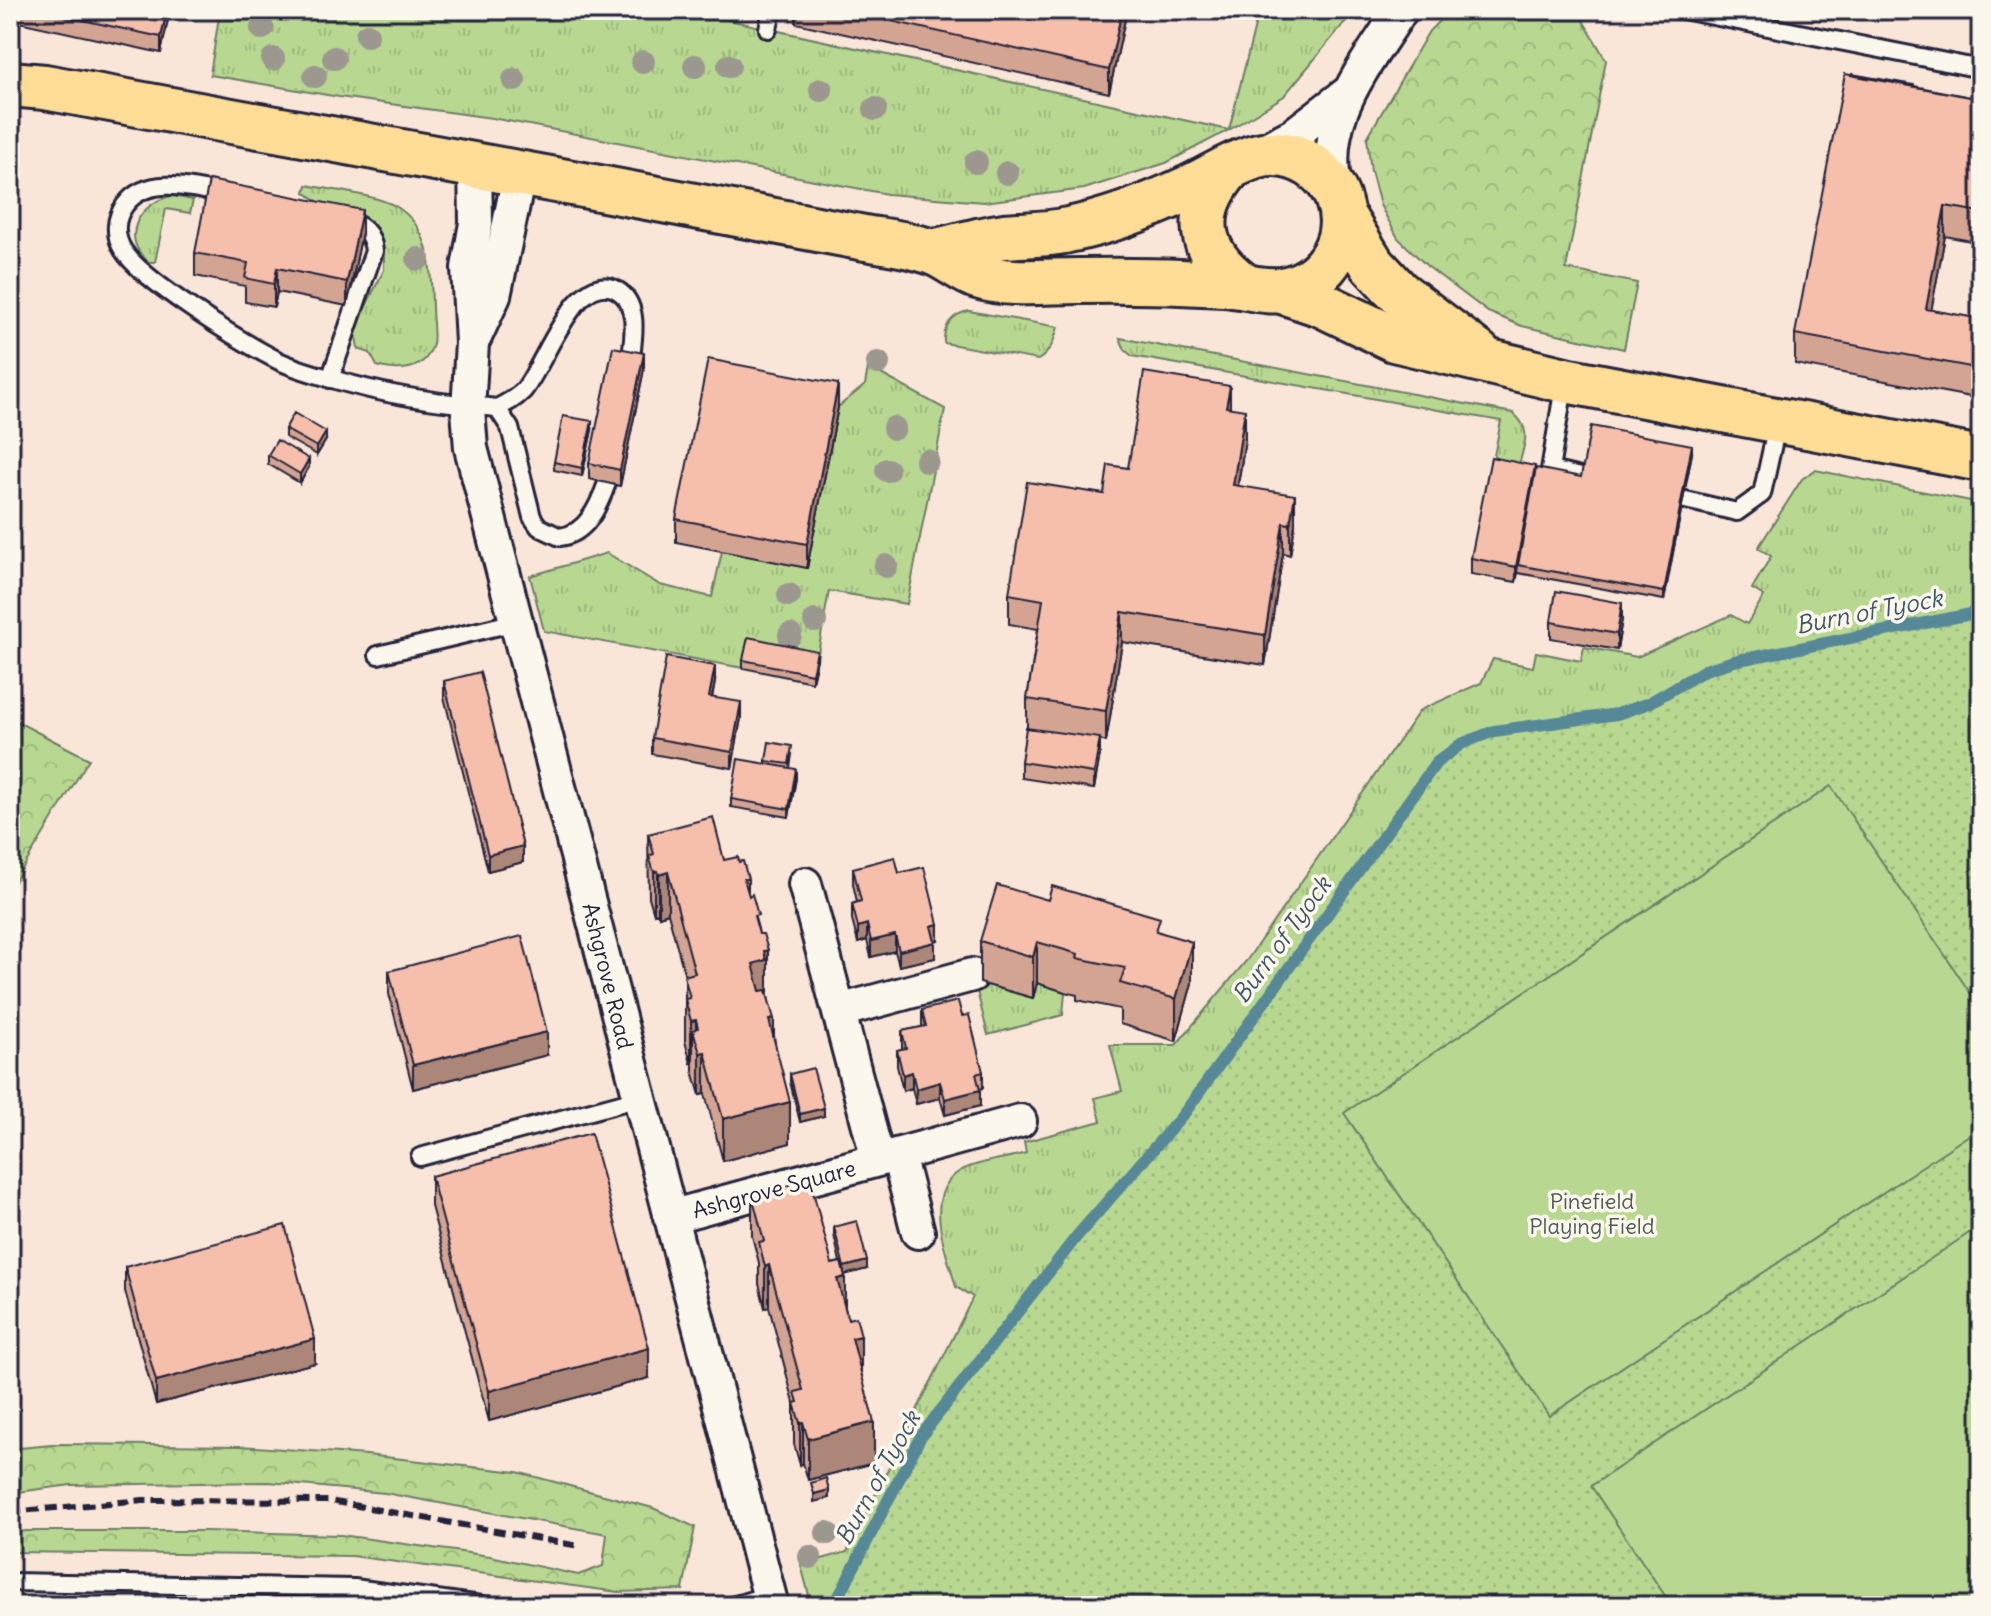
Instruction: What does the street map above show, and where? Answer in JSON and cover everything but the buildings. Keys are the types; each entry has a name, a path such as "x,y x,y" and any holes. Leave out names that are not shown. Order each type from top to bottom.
{"highway":[{"path":"22,83 520,171 933,252 977,276 1013,281 1154,281 1263,288 1302,285 1320,273 1333,256 1341,237 1339,205"},
{"path":"933,252 999,237 1062,232 1106,222 1170,197 1237,164 1268,154 1289,156 1309,164 1325,177 1372,264 1398,292 1486,360"},
{"path":"1237,164 1212,188 1205,210 1204,232 1211,254 1225,272 1263,288 1321,304 1394,339 1565,380 1981,459"}],"street":[{"path":"1339,205 1331,171 1331,145 1349,92 1401,10"},
{"path":"1237,164 1293,135 1349,92"},
{"name":"Ashgrove Road","path":"475,164 476,223 468,268 472,343 482,406 471,448 770,1600"},
{"name":"Ashgrove Road","path":"472,343 494,296 520,171"},
{"name":"Ashgrove Square","path":"805,884 839,1011 888,1158 918,1232"},
{"path":"839,1011 972,975"},
{"name":"Ashgrove Square","path":"670,1217 1020,1121"}],"lane":[{"path":"768,29 772,10"},
{"path":"1683,10 1981,69"},
{"path":"239,197 195,188 159,186 140,191 128,200 121,209 116,228 122,248 138,266 175,296 278,361 401,398 482,406 511,402 542,364 568,314 588,292 598,287 616,290 630,306 634,326 630,366"},
{"path":"328,215 363,228 370,235 374,251 330,379"},
{"path":"1565,380 1550,470 1607,483"},
{"path":"482,406 510,428 532,517 539,527 560,537 573,534 591,517 607,483"},
{"path":"1651,493 1737,512 1762,494 1778,419"},
{"path":"378,655 516,622"},
{"path":"420,1157 639,1098"},
{"path":"10,1582 354,1588 489,1606"},
{"path":"732,1606 770,1600"}],"green space":[{"path":"220,10 683,10 1229,130 1166,163 1084,189 984,202 887,194 492,118 210,75"},
{"path":"1259,10 1355,10 1284,96 1229,130"},
{"path":"1450,10 1577,10 1606,60 1566,269 1637,283 1624,349 1522,326 1488,312 1427,266 1398,238 1380,205 1367,138 1429,31"},
{"path":"307,185 389,203 409,216 417,227 430,265 434,336 429,353 418,365 402,369 377,366 370,353 358,349 355,328 384,270 384,253 373,228 361,217 324,206 305,192"},
{"path":"172,196 193,200 190,213 166,209 155,262 149,262 135,242 137,222 151,205"},
{"path":"969,311 1058,327 1049,350 1038,360 944,343 950,322"},
{"path":"1120,338 1513,413 1525,431 1519,466 1493,461 1501,421 1132,356 1125,350"},
{"path":"868,367 945,409 907,604 829,591 817,659 748,646 743,668 544,631 530,576 607,553 660,585 712,597 722,551 807,567 838,407 865,385"},
{"path":"1815,470 1981,503 1981,612 1734,661 1705,670 1649,703 1617,714 1559,723 1436,763 1183,1115 1077,1236 921,1436 834,1606 811,1603 801,1565 847,1552 973,1297 956,1287 943,1242 939,1209 948,1181 967,1168 1026,1153 1024,1142 1101,1121 1095,1098 1122,1091 1110,1045 1176,1045 1247,960 1420,710 1481,683 1493,659 1533,667 1536,652 1581,661 1584,647 1637,657 1731,615 1747,624 1764,596 1752,589 1771,556 1758,548 1802,479"},
{"name":"Pinefield Playing Field","path":"1981,612 1981,1606 834,1606 921,1436 1077,1236 1183,1115 1436,763 1461,744 1494,731 1617,714 1649,703 1705,670 1734,661"},
{"path":"10,718 89,759 10,889"},
{"path":"1831,786 1981,1009 1981,1127 1549,1416 1344,1113"},
{"path":"975,983 1032,998 1037,983 1065,992 1063,1015 988,1035"},
{"path":"1981,1225 1981,1606 1672,1606 1591,1486"},
{"path":"62,1444 240,1446 367,1455 517,1472 653,1508 695,1527 683,1590 618,1592 352,1556 10,1552 10,1533 26,1531 206,1531 341,1535 490,1556 578,1575 603,1566 607,1534 385,1493 269,1482 71,1485 10,1493 10,1449"}],"waterway":[{"name":"Burn of Tyock","path":"834,1606 921,1436 1077,1236 1183,1115 1436,763 1461,744 1494,731 1617,714 1649,703 1705,670 1734,661 1981,612"}],"railway":[{"path":"10,1512 143,1500 330,1501 579,1546"}]}
